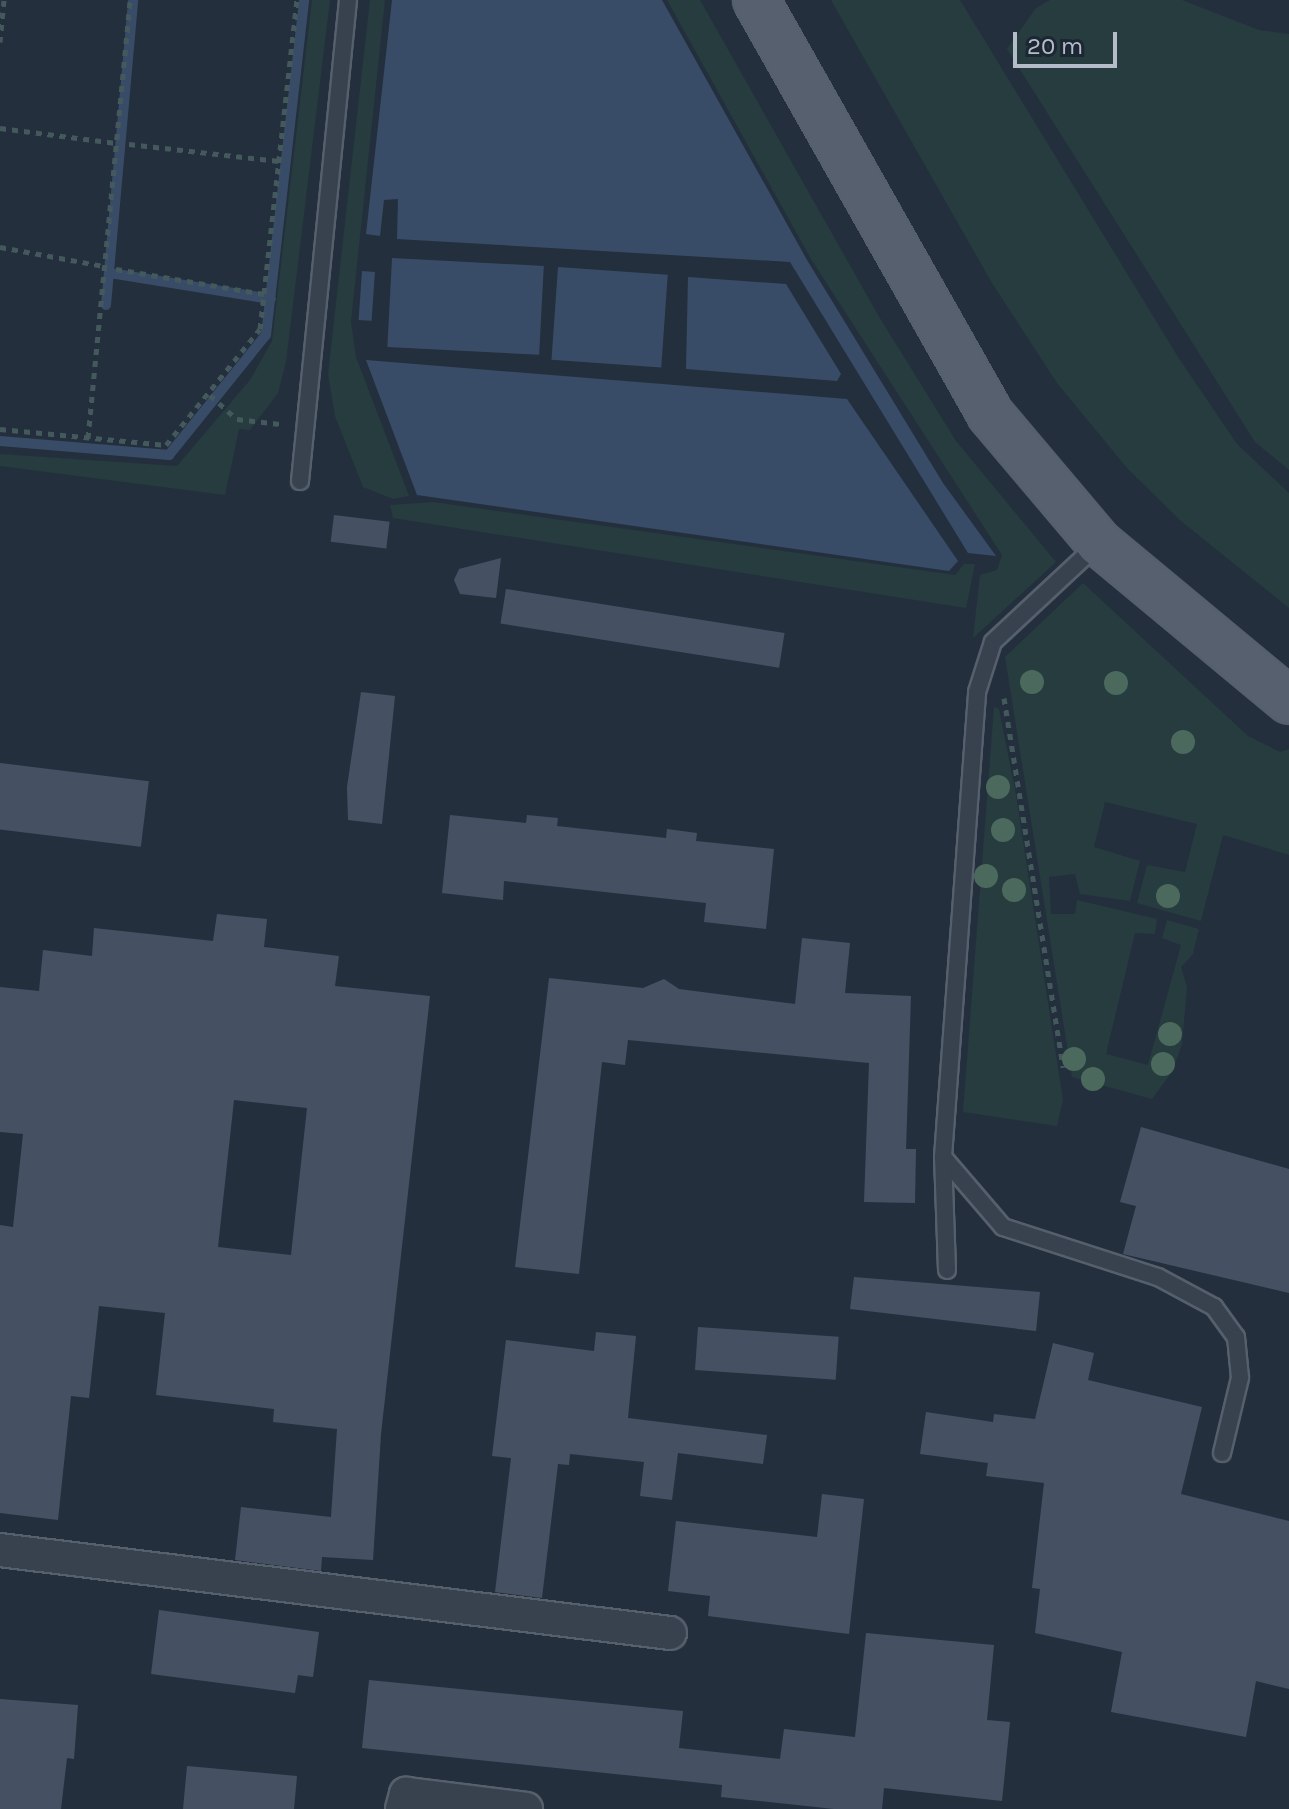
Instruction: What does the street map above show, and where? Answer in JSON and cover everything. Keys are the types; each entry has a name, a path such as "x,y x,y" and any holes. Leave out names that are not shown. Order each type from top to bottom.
{"main road":[{"path":"756,0 990,414 1099,543 1289,701"}],"street":[{"path":"0,1550 670,1633"},
{"path":"402,1809 406,1794 526,1809"}],"lane":[{"path":"300,481 348,0"},
{"path":"947,1270 943,1157 977,692 993,642 1099,543"},
{"path":"943,1157 1003,1227 1158,1277 1214,1307 1236,1337 1240,1378 1222,1453"}],"path":[{"path":"0,42 4,0"},
{"path":"88,438 130,0"},
{"path":"0,429 166,445 210,395 260,329 297,0"},
{"path":"0,128 116,143"},
{"path":"129,144 279,161"},
{"path":"0,247 104,266"},
{"path":"116,269 264,294"},
{"path":"210,395 237,419 305,428"},
{"path":"993,642 1063,1067"}],"green space":[{"path":"312,0 330,0 286,362 278,393 250,430 239,429 225,495 0,466 0,454 177,466 250,380 272,341"},
{"path":"370,0 385,0 351,322 356,357 409,496 393,499 363,487 335,416 328,374"},
{"path":"667,0 700,0 878,315 956,441 1056,562 973,638 980,575 997,570 1002,555 811,259"},
{"path":"831,0 960,0 1178,357 1237,444 1289,493 1289,608 1181,521 1127,468 1057,383 992,283"},
{"path":"1050,0 1182,0 1259,30 1289,34 1289,470 1255,442 1007,49 1036,8"},
{"path":"433,502 955,575 964,564 975,564 966,608 393,518 390,505"},
{"path":"1083,583 1248,736 1280,752 1289,749 1289,855 1223,835 1201,921 1137,903 1147,865 1185,872 1197,824 1105,802 1094,847 1140,861 1130,901 1080,894 1075,874 1049,877 1051,914 1075,914 1077,900 1157,919 1155,934 1135,933 1106,1054 1148,1065 1181,945 1162,938 1167,920 1199,929 1193,954 1181,967 1187,987 1182,1044 1172,1072 1152,1099 1072,1077 1005,657"},
{"path":"994,707 999,709 1016,795 1063,1100 1057,1126 963,1112"}],"water":[{"path":"392,0 662,0 807,260 943,483 996,556 968,553 790,262 397,239 398,199 384,200 380,236 366,234"},
{"path":"392,258 544,266 539,355 387,347"},
{"path":"558,267 668,275 661,367 552,360"},
{"path":"362,271 375,272 372,321 359,320"},
{"path":"688,277 786,284 841,374 837,381 686,369"},
{"path":"366,360 847,399 958,561 949,571 417,495"}],"building":[{"path":"334,515 390,522 386,549 331,542"},
{"path":"501,558 496,598 460,594 454,580 459,569"},
{"path":"506,589 785,633 779,668 501,624"},
{"path":"361,692 395,696 382,824 348,820 347,787"},
{"path":"0,763 149,781 141,847 0,829"},
{"path":"450,815 526,823 527,815 558,818 557,826 666,838 667,829 697,833 696,841 774,849 766,929 704,922 706,903 504,881 503,900 442,893"},
{"path":"217,914 267,919 264,947 339,956 335,986 430,996 381,1434 373,1560 322,1557 321,1571 235,1560 241,1507 331,1517 337,1429 273,1422 274,1409 156,1395 165,1313 99,1306 89,1398 71,1396 58,1520 0,1513 0,1225 13,1227 23,1134 0,1132 0,987 39,991 43,950 92,956 94,928 213,941","holes":["234,1100 307,1108 291,1255 218,1247"]},
{"path":"802,938 850,943 845,993 911,996 906,1149 916,1149 915,1203 864,1202 869,1063 628,1040 625,1065 602,1062 579,1274 515,1267 549,978 643,988 664,979 679,989 795,1004"},
{"path":"1141,1127 1289,1169 1289,1293 1123,1254 1136,1206 1120,1202"},
{"path":"854,1277 1040,1292 1036,1331 850,1309"},
{"path":"698,1327 839,1337 836,1380 695,1370"},
{"path":"596,1332 636,1336 628,1418 767,1435 763,1464 678,1453 672,1500 640,1496 644,1462 570,1454 569,1465 558,1464 542,1598 495,1592 511,1458 492,1456 506,1340 594,1351"},
{"path":"1053,1343 1094,1353 1088,1380 1202,1407 1181,1494 1289,1521 1289,1689 1256,1681 1246,1737 1111,1712 1122,1652 1035,1633 1040,1589 1032,1588 1044,1483 986,1476 988,1463 920,1454 926,1412 993,1422 994,1414 1035,1419"},
{"path":"822,1494 864,1499 849,1634 708,1616 710,1596 668,1591 676,1521 817,1537"},
{"path":"159,1610 319,1632 313,1677 298,1675 295,1693 151,1674"},
{"path":"866,1633 994,1645 987,1720 1010,1722 1002,1801 884,1788 882,1809 834,1809 721,1797 722,1785 362,1748 369,1680 683,1711 679,1748 780,1759 784,1729 855,1737"},
{"path":"0,1699 78,1705 74,1759 67,1758 61,1809 0,1809"},
{"path":"187,1766 297,1776 294,1809 183,1809"}],"waterway":[{"path":"106,305 133,0"},
{"path":"0,441 169,455 266,335 304,0"},
{"path":"110,273 271,299"}]}
